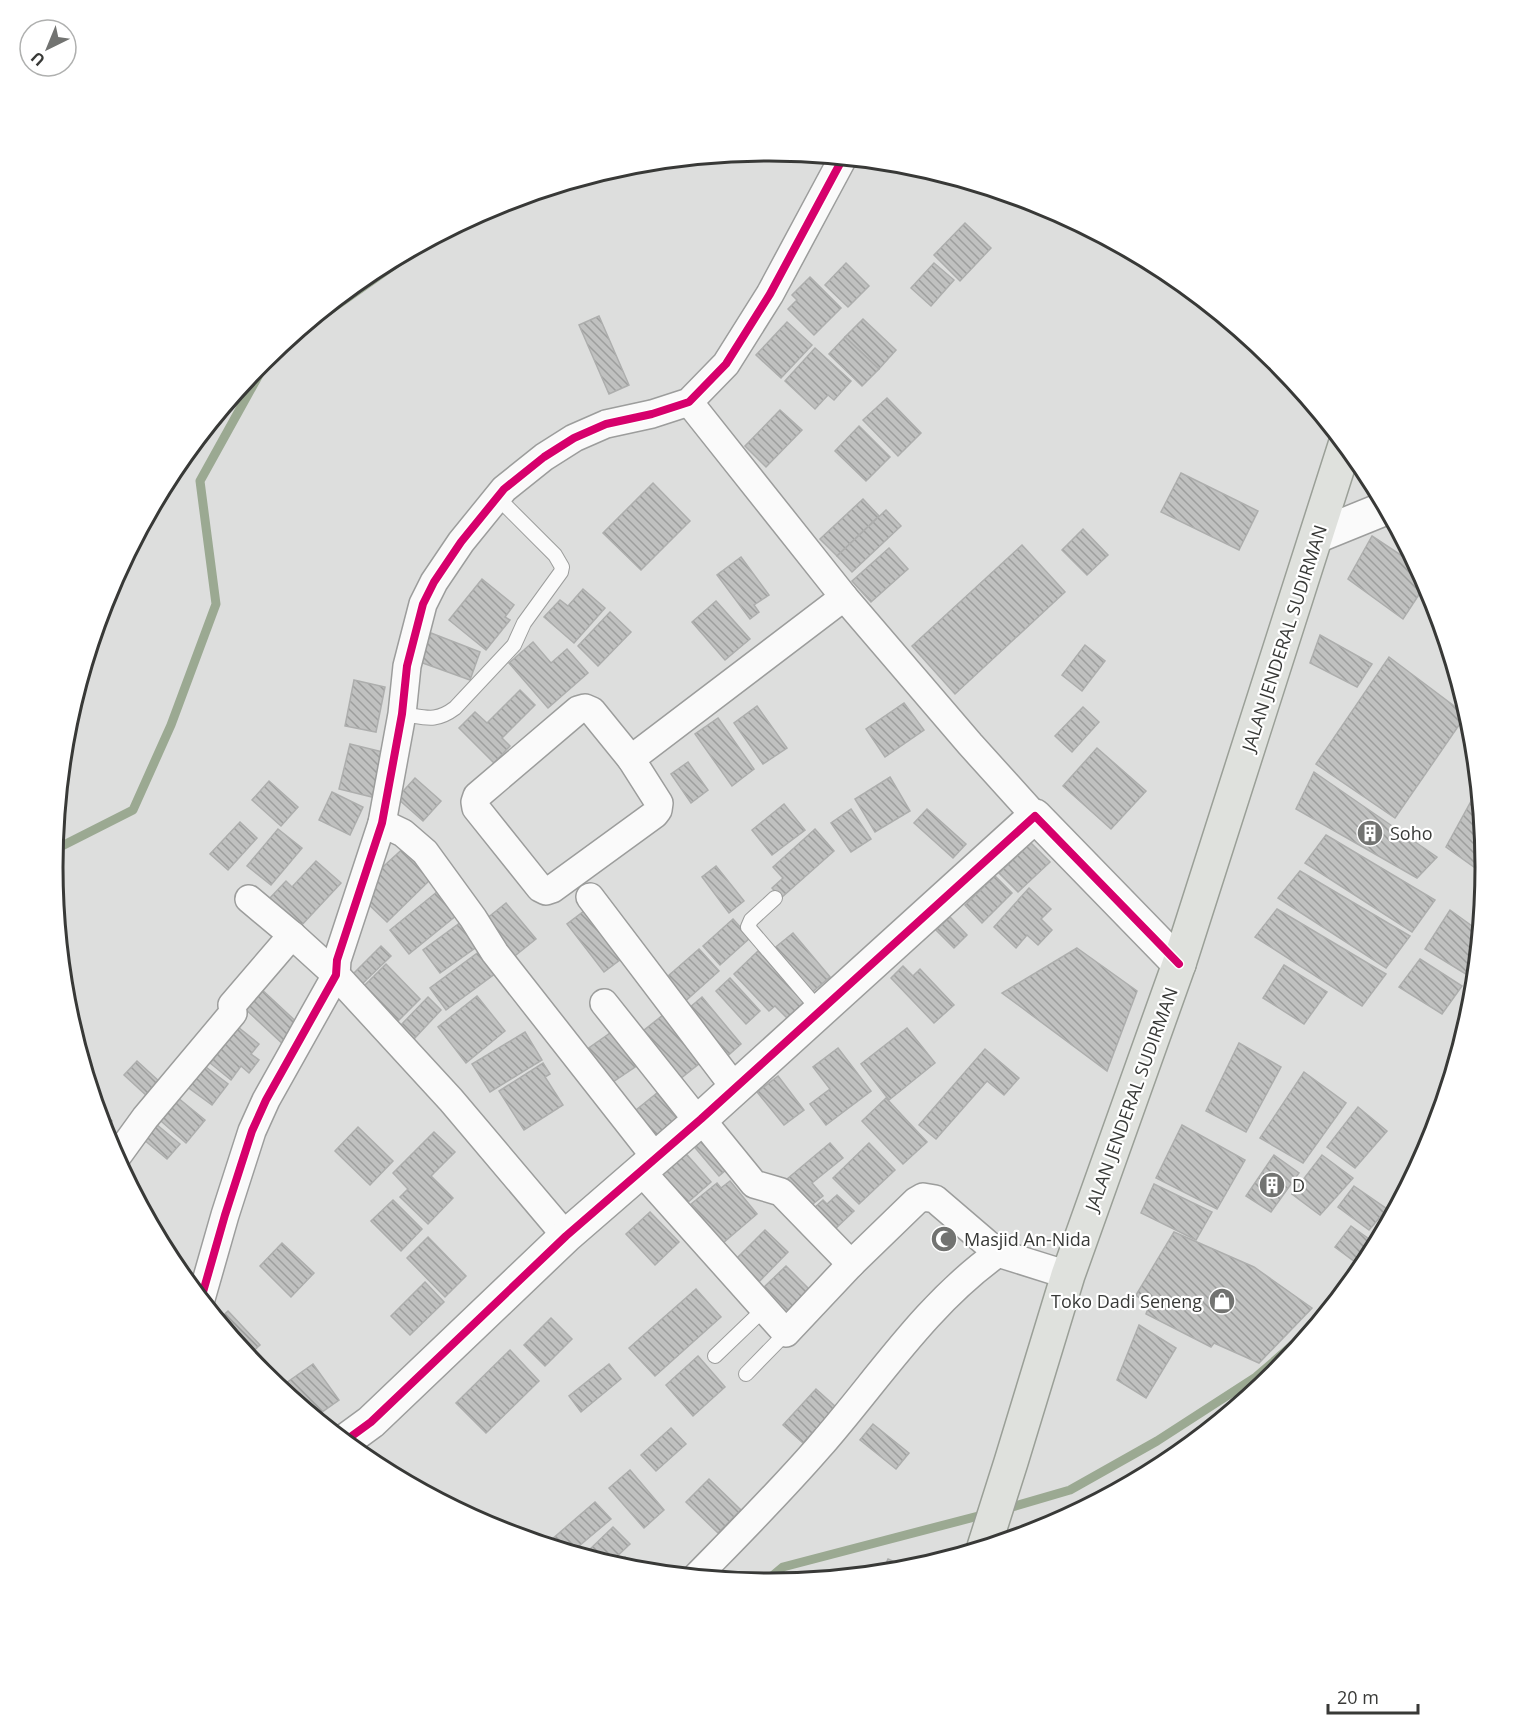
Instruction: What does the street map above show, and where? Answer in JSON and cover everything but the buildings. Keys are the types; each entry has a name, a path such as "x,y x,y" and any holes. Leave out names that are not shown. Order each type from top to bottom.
{"main road":[{"name":"JALAN JENDERAL SUDIRMAN","path":"988,1534 1068,1275 1179,964 1342,455"}],"street":[{"path":"204,1290 252,1131 266,1100 336,975 337,960 382,823 402,714 407,666 423,604 434,582 461,542 504,489 544,457 574,438 606,424 652,414 689,402 726,364 770,294 839,165"},
{"path":"689,402 844,597 970,744 1035,816 1179,964"},
{"path":"1317,536 1378,511"},
{"path":"631,759 844,597"},
{"path":"585,708 592,711 631,759 659,803 656,814 552,890 546,891 540,888 475,805 477,796 578,710 585,708"},
{"path":"352,1436 395,1400 567,1236 735,1088 1035,816"},
{"path":"382,823 403,833 425,852 473,918 495,953 649,1164 786,1334 851,1264 916,1201 923,1197 935,1200 998,1253 1068,1275"},
{"path":"590,897 735,1088"},
{"path":"249,899 336,975 451,1100 567,1236"},
{"path":"122,1149 145,1118 233,1013 232,1005 292,935"},
{"path":"604,1003 754,1184 781,1192 851,1264"},
{"path":"703,1569 819,1448 918,1327 973,1271 998,1253"}],"lane":[{"path":"402,714 436,718 443,717 455,708 514,645 524,623 561,572 562,567 555,555 497,497"},
{"path":"775,898 751,920 748,927 820,1011"},
{"path":"715,1356 764,1309"},
{"path":"746,1374 786,1334"}],"waterway":[{"path":"64,845 133,810 171,725 216,604 200,481 252,387"},
{"path":"1005,1509 1070,1490 1157,1441 1260,1373"},
{"path":"776,1573 783,1567 986,1514"}],"cycle path":[{"path":"204,1290 252,1131 266,1100 336,975 337,960 382,823 402,714 407,666 423,604 434,582 461,542 504,489 544,457 574,438 606,424 652,414 689,402 726,364 770,294 839,165"},
{"path":"352,1436 371,1422 566,1236 701,1119 1035,816 1179,964"}],"place":[{"name":"Soho","path":"1370,833"},
{"name":"D","path":"1272,1185"},
{"name":"Masjid An-Nida","path":"944,1239"},
{"name":"Toko Dadi Seneng","path":"1222,1301"}]}
